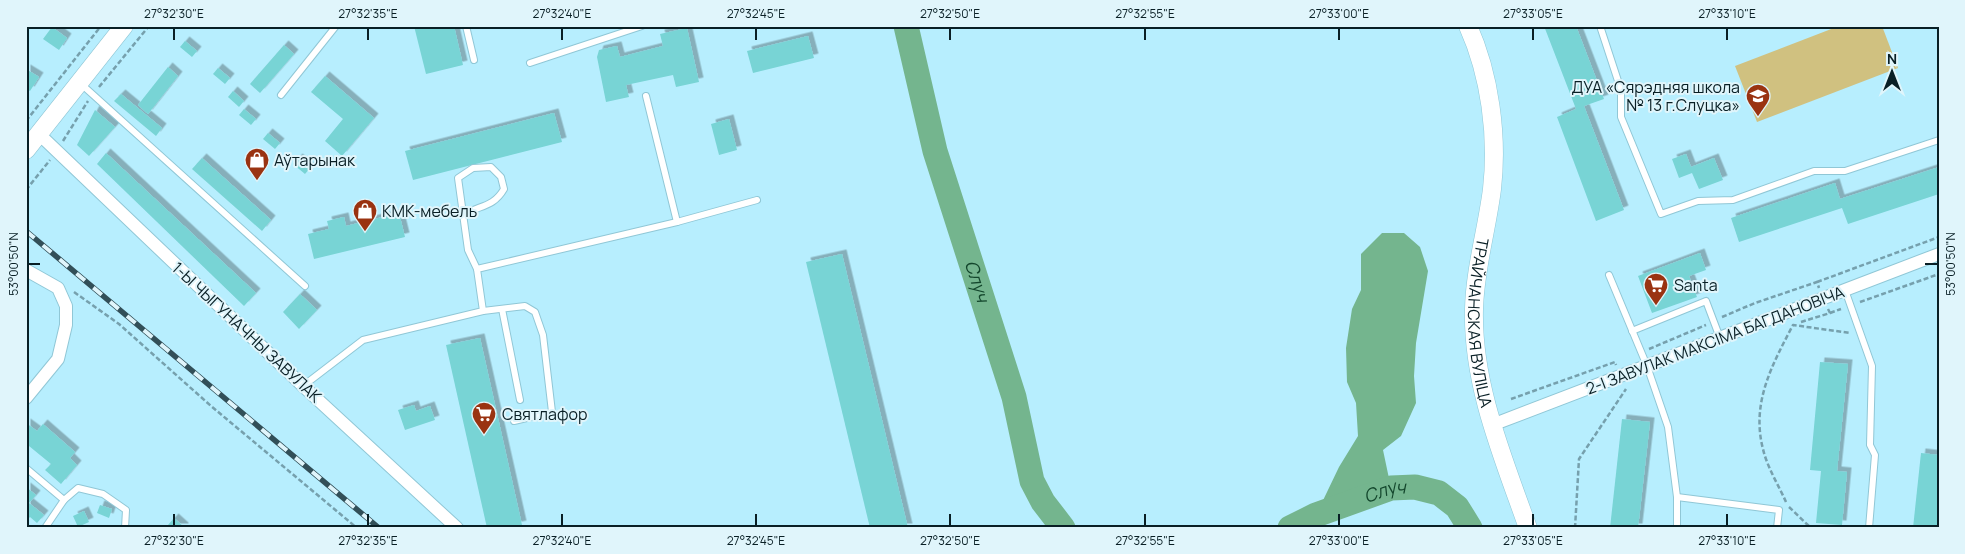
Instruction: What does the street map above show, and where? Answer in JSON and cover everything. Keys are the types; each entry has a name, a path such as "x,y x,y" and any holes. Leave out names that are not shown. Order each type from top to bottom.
{"street":[{"path":"26,150 124,26"},
{"name":"ТРАЙЧАНСКАЯ ВУЛІЦА","path":"1468,26 1484,75 1493,134 1492,189 1478,264 1474,308 1475,348 1481,385 1492,425 1528,528"},
{"name":"1-Ы ЧЫГУНАЧНЫ ЗАВУЛАК","path":"40,134 304,386 457,528"},
{"name":"2-І ЗАВУЛАК МАКСІМА БАГДАНОВІЧА","path":"1492,425 1939,254"},
{"path":"26,270 58,288 66,306 63,343 58,359 26,398"}],"lane":[{"path":"280,95 336,26"},
{"path":"466,26 474,60"},
{"path":"530,63 642,26"},
{"path":"1600,26 1621,90 1621,117 1661,214 1698,201 1733,200 1814,171 1845,171 1939,140"},
{"path":"80,82 305,286"},
{"path":"646,96 677,222"},
{"path":"463,215 498,199 504,189 501,177 490,167 473,168 458,178 463,215 468,250 477,269 483,311"},
{"path":"477,269 677,222 757,200"},
{"path":"1609,275 1647,366 1668,427 1677,497 1677,528"},
{"path":"1845,290 1872,366 1870,445 1875,455 1869,528"},
{"path":"1632,331 1706,301 1720,338"},
{"path":"304,386 363,340 483,311 525,306 535,312 543,335 552,412 514,421"},
{"path":"502,308 520,400"},
{"path":"26,468 64,500"},
{"path":"45,528 64,500 78,488 103,494 126,510 124,528"},
{"path":"1677,497 1779,510 1777,528"}],"path":[{"path":"26,121 101,26"},
{"path":"26,190 56,151 93,94 149,26"},
{"path":"1817,282 1939,237"},
{"path":"1830,313 1939,274"},
{"path":"58,288 75,292 119,324 197,394 357,528"},
{"path":"1811,528 1788,507 1763,450 1758,418 1769,371 1793,325 1861,335"},
{"path":"1511,399 1615,362 1626,388 1579,459 1575,528"}],"shaded area":[{"path":"1839,26 1882,26 1898,68 1757,122 1735,66"},
{"path":"1382,233 1404,233 1420,247 1428,271 1416,343 1414,376 1416,403 1401,436 1383,450 1391,488 1316,515 1339,467 1358,436 1356,403 1347,382 1346,348 1352,309 1361,290 1361,254"}],"building":[{"path":"414,26 454,26 463,65 426,74"},
{"path":"1544,26 1576,26 1604,99 1584,106 1624,210 1596,221 1557,117 1576,109"},
{"path":"52,27 67,38 59,50 43,39"},
{"path":"687,28 699,82 676,87 673,75 626,85 629,97 606,102 597,57 599,50 617,46 620,57 663,46 660,34"},
{"path":"808,36 814,58 753,73 747,51"},
{"path":"185,41 197,51 192,57 180,47"},
{"path":"284,45 294,54 260,93 250,84"},
{"path":"168,67 178,76 148,114 138,105"},
{"path":"218,68 230,78 225,84 213,74"},
{"path":"26,69 39,77 30,91 26,89"},
{"path":"325,76 374,118 342,156 325,141 343,119 311,92"},
{"path":"233,91 244,101 239,107 228,97"},
{"path":"121,94 162,128 156,136 114,101"},
{"path":"244,109 256,119 251,125 239,115"},
{"path":"95,110 115,127 89,156 77,145"},
{"path":"554,113 562,142 413,180 405,151"},
{"path":"729,119 737,150 719,155 711,124"},
{"path":"268,133 280,143 275,149 263,139"},
{"path":"106,153 256,293 244,306 97,164"},
{"path":"1686,154 1691,167 1714,158 1723,180 1699,189 1692,173 1679,178 1672,159"},
{"path":"202,158 271,220 262,231 192,169"},
{"path":"298,158 310,168 305,174 293,164"},
{"path":"1939,167 1939,194 1848,224 1842,208 1739,242 1731,218 1835,183 1840,199"},
{"path":"399,213 405,237 314,259 308,234 329,229 327,221 344,217 346,226"},
{"path":"1700,253 1706,270 1689,276 1697,297 1652,313 1638,276"},
{"path":"842,254 908,528 870,528 806,262"},
{"path":"300,294 317,310 299,329 283,312"},
{"name":"Святлафор","path":"480,338 522,525 508,528 487,528 446,345"},
{"path":"1820,362 1848,364 1837,471 1847,472 1842,525 1816,523 1821,471 1810,470"},
{"path":"414,405 416,411 430,406 435,420 405,430 398,410"},
{"path":"1622,419 1650,422 1638,528 1610,528"},
{"path":"26,423 37,431 43,424 75,452 70,458 77,465 61,484 45,470 51,464 29,446 26,449"},
{"path":"1921,453 1939,455 1939,528 1913,528"},
{"path":"26,487 36,495 29,503 44,515 37,523 30,517 26,521"},
{"path":"100,505 112,509 109,518 97,513"},
{"path":"84,511 89,522 78,527 73,516"},
{"path":"174,518 184,528 171,528 168,525"}],"waterway":[{"name":"Случ","path":"906,26 935,151 1014,397 1032,481 1043,502 1063,528"},
{"name":"Случ","path":"1290,528 1316,515 1391,488 1415,487 1439,493 1457,507 1470,528"}],"railway":[{"path":"26,231 379,528"}],"place":[{"name":"ДУА «Сярэдняя школа № 13 г.Слуцка»","path":"1758,117"},
{"name":"Аўтарынак","path":"257,181"},
{"name":"КМК-мебель","path":"365,232"},
{"name":"Santa","path":"1656,306"},
{"name":"Святлафор","path":"484,435"}]}
